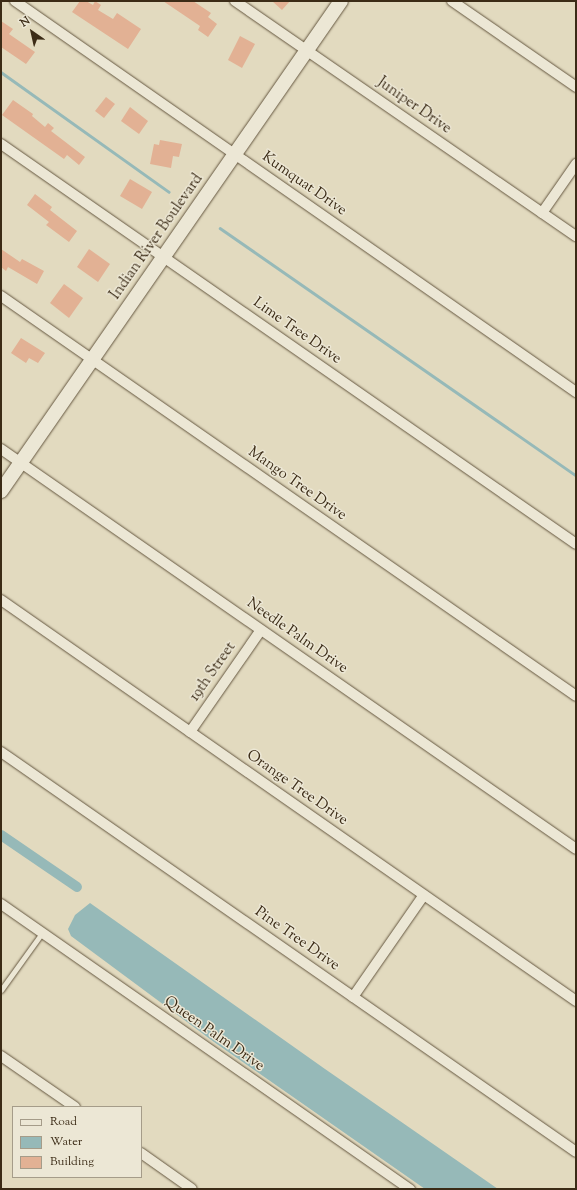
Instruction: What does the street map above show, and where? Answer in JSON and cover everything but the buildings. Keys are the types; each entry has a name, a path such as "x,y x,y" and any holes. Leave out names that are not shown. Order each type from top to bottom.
{"main road":[{"name":"Indian River Boulevard","path":"1,491 341,1"}],"street":[{"name":"Kumquat Drive","path":"15,1 576,392"},
{"name":"Juniper Drive","path":"235,1 576,236"},
{"path":"452,1 576,87"},
{"name":"Lime Tree Drive","path":"1,144 576,544"},
{"path":"542,213 576,164"},
{"name":"Mango Tree Drive","path":"1,296 576,696"},
{"name":"Needle Palm Drive","path":"1,449 576,849"},
{"name":"Orange Tree Drive","path":"1,600 576,1001"},
{"name":"19th Street","path":"190,732 261,630"},
{"name":"Pine Tree Drive","path":"1,752 576,1152"},
{"path":"353,997 424,895"},
{"name":"Queen Palm Drive","path":"1,904 410,1189"},
{"path":"1,1056 74,1106"},
{"path":"142,1154 192,1189"}],"lane":[{"path":"1,990 42,933"}],"water":[{"path":"90,903 498,1189 425,1189 214,1042 71,936 68,929 75,915"}],"waterway":[{"path":"1,72 169,192"},
{"path":"220,228 576,475"},
{"path":"1,835 77,887"}]}
